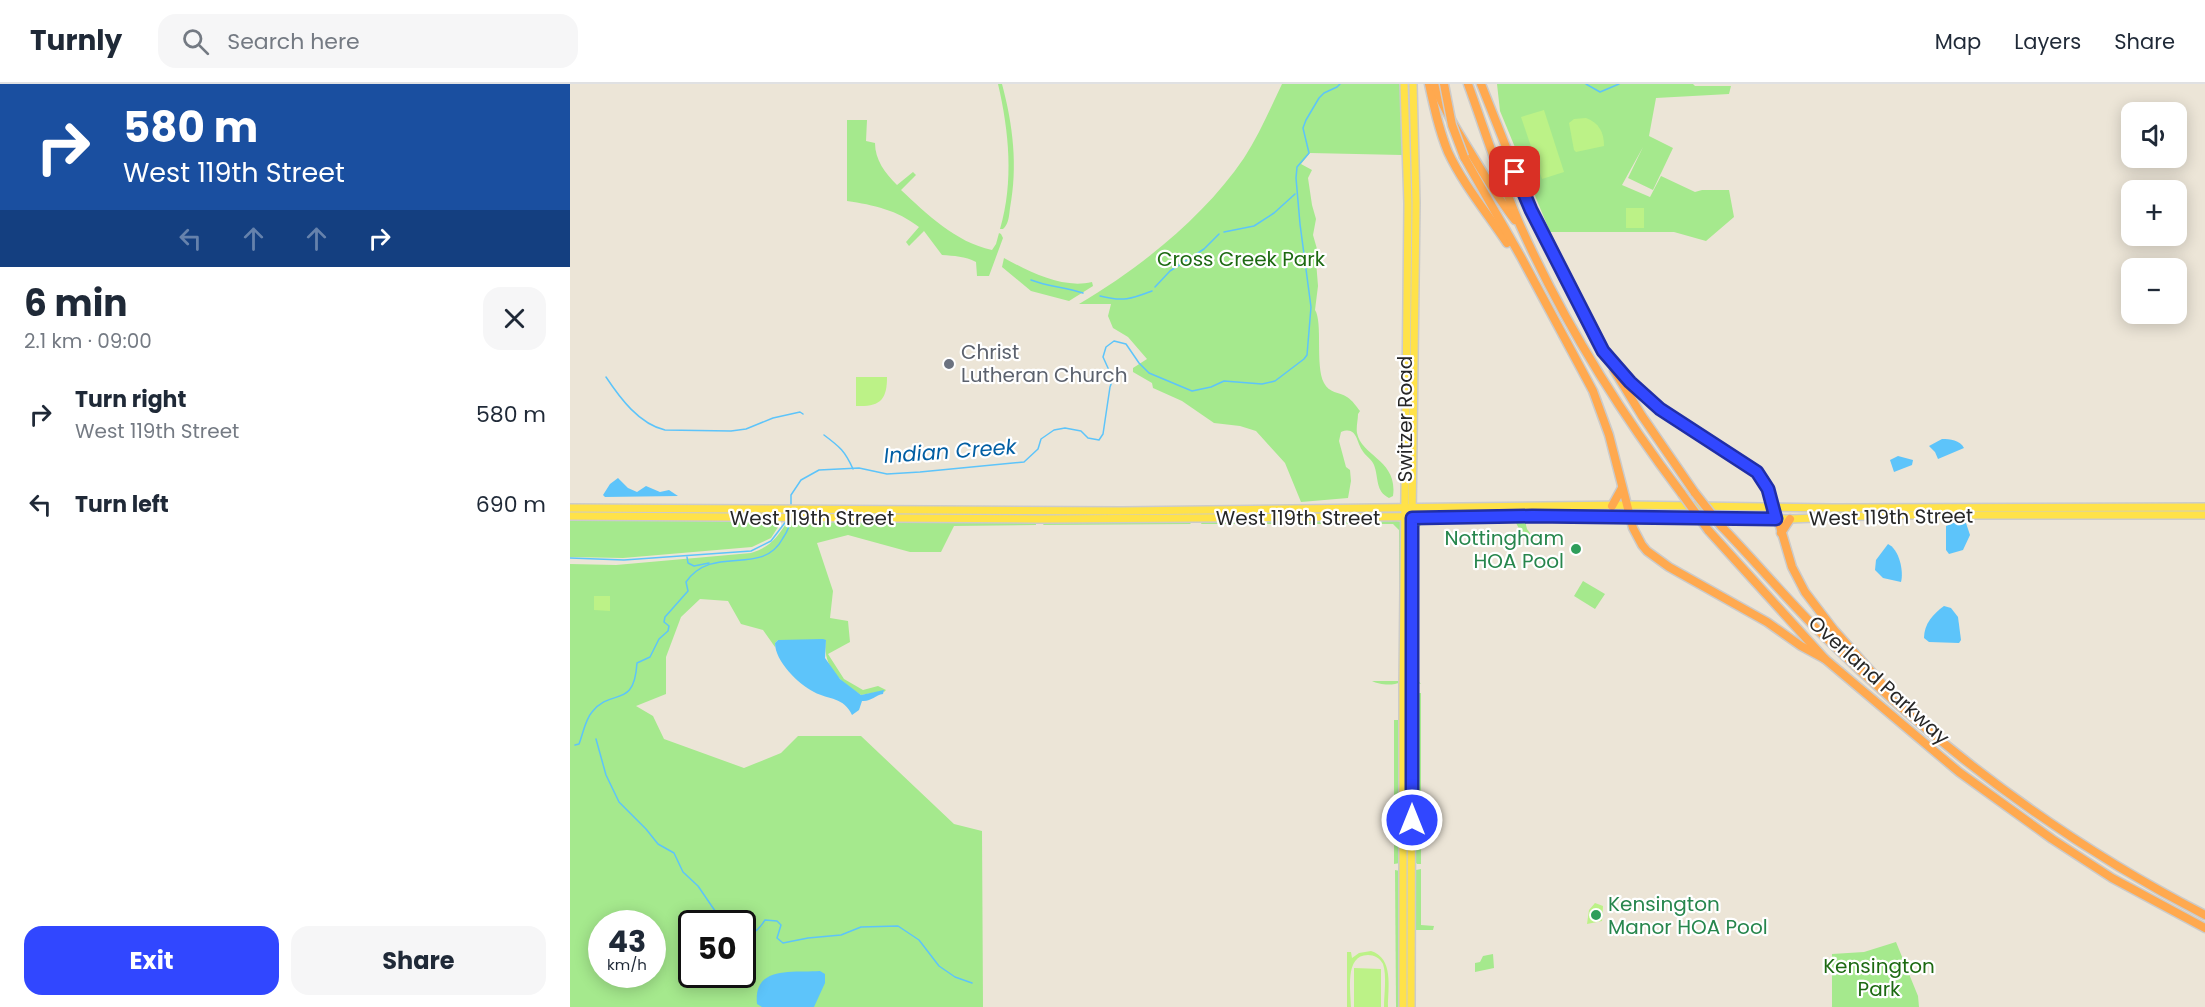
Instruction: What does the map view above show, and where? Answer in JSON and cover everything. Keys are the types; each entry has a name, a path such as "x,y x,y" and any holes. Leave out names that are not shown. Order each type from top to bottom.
{"highway":[{"path":"1429,84 1439,127 1455,165 1533,280"},
{"path":"1434,84 1444,109 1500,202 1521,228"},
{"path":"1444,84 1452,125 1464,157 1596,398 1609,435 1632,528 1642,545 1662,562 1767,622 1801,646 1825,659"},
{"path":"1482,85 1531,210 1603,351 1642,416 1695,493 1721,526 1825,638 1956,753 2061,830 2126,871 2205,915"},
{"name":"Overland Parkway","path":"1469,86 1495,165 1521,228 1558,300 1607,388 1708,530 1825,659 1959,772 2052,839 2129,888 2205,928"},
{"path":"1603,351 1630,382 1660,409 1757,472 1764,480 1792,567 1809,598 1901,707"},
{"path":"1612,506 1622,487"},
{"path":"1781,532 1790,519"}],"main road":[{"name":"Switzer Road","path":"1404,84 1408,204 1411,1007"},
{"name":"Switzer Road","path":"1408,508 1413,489 1416,203 1413,84"},
{"path":"1413,489 1418,501 1434,508"},
{"name":"West 119th Street","path":"798,514 1627,505 1833,508 2205,507"},
{"name":"West 119th Street","path":"570,508 773,514"},
{"name":"West 119th Street","path":"570,516 798,514 1790,519 1885,515 2205,515"},
{"name":"Switzer Road","path":"1403,1007 1408,518"}],"green space":[{"path":"998,84 1002,84 1009,115 1014,161 1009,216 1003,229 1000,229 1007,193 1008,156 1005,120"},
{"name":"Cross Creek Park","path":"1282,84 1402,84 1402,155 1310,153 1301,164 1312,170 1308,178 1316,219 1313,235 1319,256 1316,261 1318,286 1315,310 1319,324 1321,375 1329,389 1347,397 1360,411 1357,433 1365,448 1390,474 1393,496 1389,498 1379,488 1373,463 1363,452 1355,435 1346,431 1341,432 1339,441 1346,467 1350,470 1348,498 1301,502 1285,463 1256,431 1240,426 1214,423 1182,401 1153,388 1152,383 1133,372 1133,368 1147,359 1128,337 1113,328 1108,316 1111,304 1079,304 1147,258 1210,201 1244,158"},
{"path":"1497,84 1731,86 1729,94 1656,98 1649,136 1673,148 1653,190 1628,178 1643,147 1622,185 1650,197 1661,176 1695,192 1729,190 1734,217 1706,241 1674,232 1550,232 1500,111"},
{"path":"1544,110 1564,172 1542,179 1521,117"},
{"path":"1586,118 1600,129 1604,146 1576,152 1569,123 1574,119"},
{"path":"847,120 867,120 866,141 875,143 879,161 885,171 897,185 913,172 916,175 901,190 942,226 966,241 992,250 999,233 1001,234 1003,238 989,276 977,276 976,262 972,260 942,255 924,231 909,246 906,242 919,227 902,216 876,207 847,201"},
{"path":"1626,208 1644,208 1644,228 1626,228"},
{"path":"1004,258 1046,278 1069,283 1092,282 1093,286 1069,301 1031,291 1002,267"},
{"path":"856,377 887,377 886,391 881,401 871,405 856,406"},
{"path":"570,519 769,519 782,521 771,538 752,547 623,558 570,557"},
{"path":"798,519 1036,522 1036,525 954,526 941,552 910,552 848,535 817,543 833,591 830,618 848,621 850,642 828,654 844,679 863,690 878,686 886,690 884,692 861,695 840,679 827,658 826,640 778,640 775,647 763,630 741,624 728,601 700,599 681,617 666,657 666,694 636,706 653,716 664,739 744,768 781,753 798,736 861,736 954,824 982,831 983,1007 570,1007 570,564 616,565 751,553 772,541 787,522 798,522"},
{"path":"1394,519 1400,522 1401,526 1401,677 1400,682 1390,684 1372,681 1399,681 1399,530 1393,524 1201,524 1203,520"},
{"path":"1420,519 1521,519 1525,521 1527,529 1535,540 1529,547 1516,523 1423,523 1417,529 1416,678 1421,684 1414,682 1415,523"},
{"path":"1187,520 1191,524 1043,525 1045,522"},
{"path":"1583,581 1605,594 1595,609 1574,596"},
{"path":"594,596 610,596 610,611 594,610"},
{"path":"1398,693 1400,695 1400,863 1394,864 1394,720 1398,720"},
{"path":"1416,693 1421,693 1421,864 1417,864 1414,860"},
{"path":"1421,869 1421,925 1434,926 1433,930 1414,930 1414,872"},
{"path":"1395,870 1400,871 1400,1007 1396,1007"},
{"name":"Kensington Manor HOA Pool","path":"1595,903 1603,906 1602,921 1587,924 1589,910"},
{"name":"Kensington Park","path":"1896,942 1918,996 1919,1007 1832,1007 1832,954 1864,952"},
{"path":"1371,951 1383,960 1386,967 1389,983 1388,1007 1384,1007 1383,964 1377,957 1368,955 1360,957 1352,967 1351,1007 1347,1007 1347,952 1351,952 1352,958 1359,953"},
{"path":"1493,954 1494,968 1475,972 1475,963 1480,962 1483,956"},
{"path":"1354,968 1381,969 1381,1007 1354,1007"}],"water":[{"path":"1942,439 1957,442 1964,448 1938,459 1929,446"},
{"path":"1898,456 1913,460 1912,465 1894,472 1890,460"},
{"path":"618,478 628,488 637,492 646,486 660,492 669,490 678,496 605,497 603,495 610,484"},
{"path":"1951,523 1966,523 1970,535 1963,550 1949,554 1946,550 1946,526"},
{"path":"1888,544 1895,550 1900,561 1901,582 1883,578 1875,570 1876,560"},
{"path":"1944,606 1951,608 1958,617 1961,640 1959,643 1929,642 1924,638 1930,620"},
{"path":"778,640 826,640 825,658 840,679 861,695 884,690 883,694 862,701 859,710 852,715 845,705 801,684 788,671 776,650 775,643"},
{"path":"820,971 825,974 825,983 814,1007 762,1007 757,1004 757,991 768,977 787,972"}],"waterway":[{"name":"Indian Creek","path":"791,507 791,495 801,480 819,470 859,468 887,474 1024,462 1038,449 1041,439 1054,430 1065,428 1081,431 1088,438 1099,440 1103,434 1113,379 1103,357 1106,347 1114,341 1126,344 1149,373 1192,391 1211,387 1224,381 1262,384 1275,381 1304,359 1307,355 1311,307 1300,224 1297,167 1309,153 1303,128 1306,120 1319,98 1340,84"},
{"name":"Indian Creek","path":"1586,84 1600,92 1619,84"},
{"path":"1224,232 1254,226 1274,213 1295,194"},
{"path":"1155,287 1170,271 1204,249 1219,234"},
{"path":"1031,280 1083,293"},
{"path":"1100,296 1127,299 1152,291"},
{"path":"606,377 639,416 665,430 731,431 746,429 773,418 800,412 803,414"},
{"path":"824,435 842,450 853,469"},
{"name":"Indian Creek","path":"570,558 624,560 751,551 771,541 787,520"},
{"path":"575,745 579,744 592,712 607,700 627,693 632,687 637,663 650,657 659,639 668,631 669,626 664,622 665,617 688,591 686,582 697,571 710,564 750,559 774,550 787,532 790,520"},
{"path":"687,557 688,563 694,566 709,563"},
{"path":"596,739 606,775 619,802 658,844 674,853 683,872 698,886 714,910"},
{"path":"756,931 765,920 777,921 781,925 777,938 783,943 841,935 861,927 898,926 919,940 939,966 955,977 972,983"}],"place":[{"name":"Christ Lutheran Church","path":"949,364"},
{"name":"Nottingham HOA Pool","path":"1576,549"},
{"name":"Kensington Manor HOA Pool","path":"1596,915"}],"route":[{"path":"1412,820 1412,518 1532,516 1776,519 1768,489 1757,472 1651,402 1603,351 1531,210 1515,172"}]}
